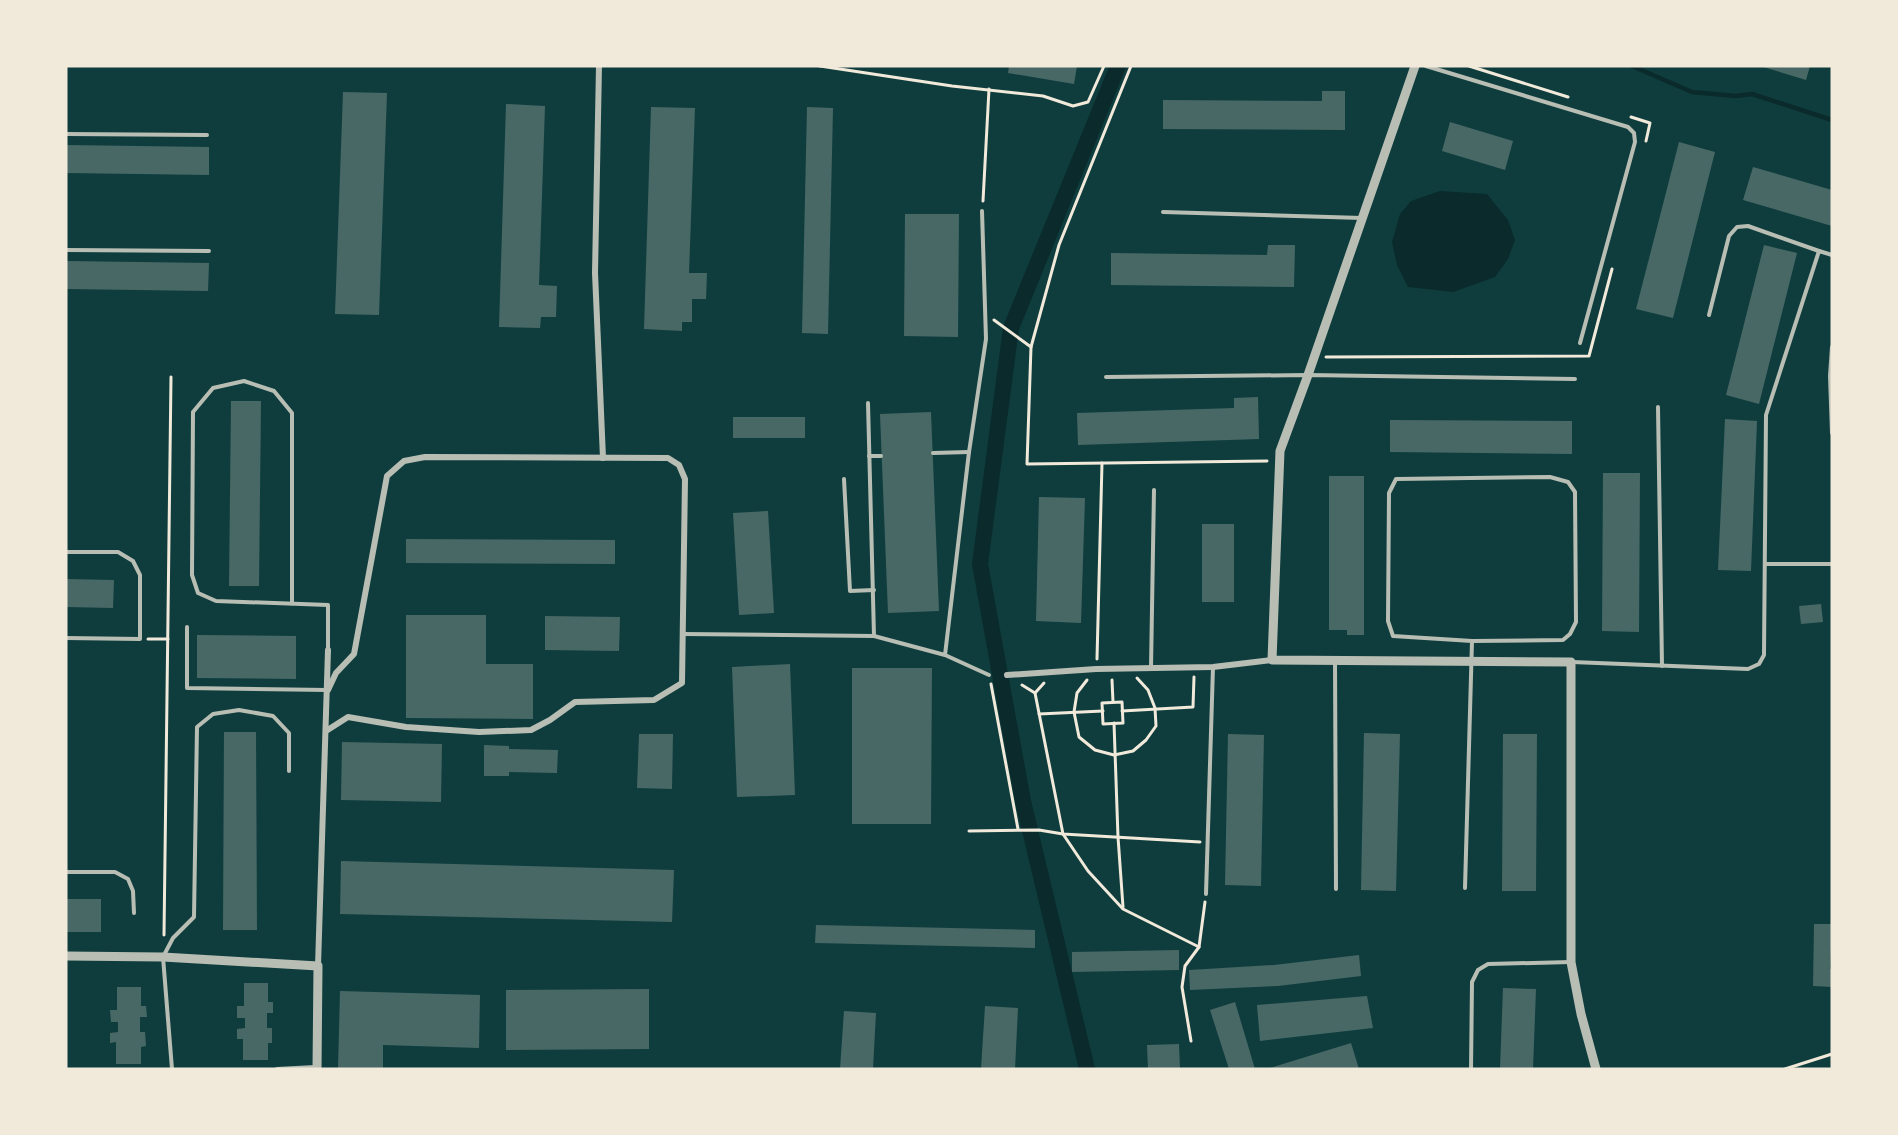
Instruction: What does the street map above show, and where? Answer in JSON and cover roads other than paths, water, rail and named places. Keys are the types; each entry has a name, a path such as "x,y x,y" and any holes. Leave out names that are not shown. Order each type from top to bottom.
{"street":[{"path":"599,66 595,273 603,458"},
{"path":"1272,660 1280,451 1313,375 1415,66"},
{"path":"326,731 348,717 405,727 479,732 531,730 575,702 654,700 682,683 686,478 679,465 668,458 425,457 404,461 387,476 354,654 336,673 328,690"},
{"path":"317,1068 328,650"},
{"path":"1007,675 1096,669 1213,667 1272,660 1571,662 1571,962 1581,1014 1596,1069"},
{"path":"66,956 164,957 318,966"}],"lane":[{"path":"1426,66 1628,127 1634,133 1635,141 1580,343"},
{"path":"66,134 207,135"},
{"path":"945,655 969,452 986,339 982,211"},
{"path":"1163,212 1363,218"},
{"path":"1709,315 1729,236 1737,227 1748,226 1832,255"},
{"path":"66,250 209,251"},
{"path":"1571,662 1748,669 1759,664 1764,655 1766,415 1819,251"},
{"path":"1832,347 1830,376 1832,433"},
{"path":"1106,377 1313,375 1575,379"},
{"path":"292,604 292,413 274,391 244,381 213,388 193,412 192,575 198,593 216,600 328,606 328,650"},
{"path":"868,403 874,636"},
{"path":"1658,406 1662,666"},
{"path":"933,453 969,452"},
{"path":"870,456 881,456"},
{"path":"1550,477 1568,482 1575,492 1576,622 1570,634 1563,640 1472,641 1393,636 1388,621 1389,493 1396,479 1550,477"},
{"path":"844,479 850,591 874,590"},
{"path":"1151,668 1154,490"},
{"path":"66,552 118,552 134,561 140,575 140,639 66,638"},
{"path":"1765,564 1832,564"},
{"path":"187,627 187,688 328,690"},
{"path":"683,634 874,636 945,655 989,675"},
{"path":"1465,888 1472,641"},
{"path":"1335,659 1336,890"},
{"path":"1206,894 1213,667"},
{"path":"172,1069 164,957 173,938 194,917 197,727 213,714 239,710 273,716 289,733 290,771"},
{"path":"66,872 115,872 128,879 132,891 134,913"},
{"path":"1471,1069 1472,982 1478,970 1488,964 1571,962"},
{"path":"277,1069 317,1068"}],"water":[{"path":"1440,191 1487,194 1508,220 1515,240 1508,259 1495,277 1453,292 1408,287 1397,265 1392,242 1400,214 1411,201"}],"waterway":[{"path":"1087,1069 1023,801 980,564 1011,328 1118,66"},
{"path":"1632,66 1692,92 1736,96 1752,94 1832,120"}]}
